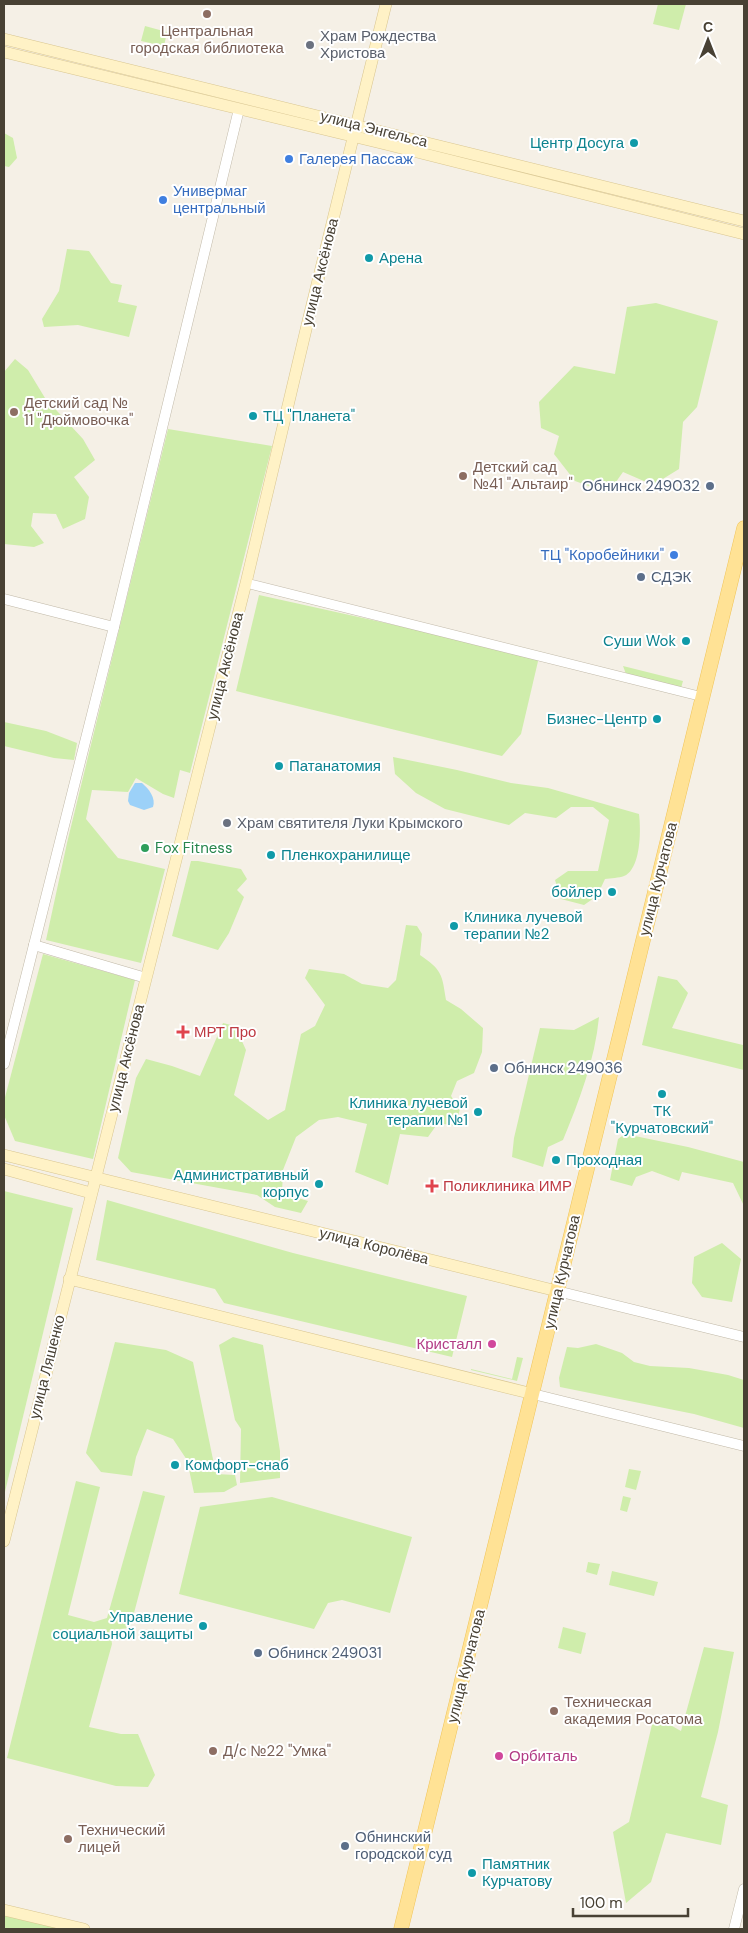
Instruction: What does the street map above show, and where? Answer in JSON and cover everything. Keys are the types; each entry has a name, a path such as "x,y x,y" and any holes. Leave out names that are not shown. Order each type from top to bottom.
{"main road":[{"name":"улица Аксёнова","path":"91,1193 246,583 386,4"},
{"name":"улица Энгельса","path":"4,39 744,221"},
{"name":"улица Энгельса","path":"4,52 353,136 744,234"},
{"path":"240,109 242,97"},
{"name":"улица Курчатова","path":"401,1929 744,528"},
{"name":"улица Королёва","path":"4,1155 557,1291"},
{"path":"4,1169 91,1193"},
{"name":"улица Ляшенко","path":"4,1541 91,1193"},
{"path":"69,1279 533,1394"},
{"path":"4,1910 84,1929"}],"street":[{"path":"4,1064 114,627 240,109"},
{"path":"246,583 703,697"},
{"path":"4,600 114,627"},
{"path":"34,945 146,978"},
{"name":"улица Королёва","path":"557,1291 744,1336"},
{"path":"533,1394 744,1446"},
{"path":"734,1929 744,1889"}],"green space":[{"path":"658,4 686,4 679,30 653,24"},
{"path":"145,26 167,32 164,46 141,41"},
{"path":"4,133 13,138 17,158 9,167 4,166"},
{"path":"67,249 89,251 111,283 122,285 118,302 137,306 129,337 78,325 44,327 42,319 59,291"},
{"path":"656,303 718,321 697,407 683,422 679,469 653,485 623,472 608,493 575,481 554,454 559,436 541,428 539,402 574,366 615,374 627,307"},
{"path":"15,359 28,370 45,398 83,439 95,460 74,477 89,497 85,519 63,529 56,514 33,513 31,526 44,543 34,547 4,544 4,372"},
{"path":"168,429 272,446 190,773 180,770 174,798 163,794 136,778 128,792 92,790 86,819 118,858 165,869 141,963 46,940 67,843"},
{"path":"259,595 539,657 521,734 502,756 236,691"},
{"path":"623,666 683,681 681,688 626,674"},
{"path":"4,722 46,731 77,743 74,760 54,758 4,746"},
{"path":"393,757 511,783 548,788 639,814 640,838 634,865 630,872 624,876 605,879 597,896 584,905 561,899 555,880 568,871 598,871 609,820 593,807 571,807 556,818 525,813 509,825 445,809 416,793 395,774"},
{"path":"191,861 241,869 247,879 237,890 244,897 229,933 218,950 172,936"},
{"path":"406,925 417,926 422,934 420,955 440,973 446,1000 461,1009 483,1028 482,1052 474,1073 457,1081 451,1096 460,1109 455,1126 438,1123 428,1137 400,1134 388,1185 355,1172 367,1124 338,1117 319,1120 296,1137 283,1170 282,1193 308,1201 301,1213 275,1207 257,1195 131,1172 118,1158 136,1078 146,1059 200,1076 223,1023 235,1026 246,1050 234,1095 268,1120 285,1110 301,1034 315,1026 325,1005 305,978 309,969 344,974 362,984 388,988 396,980"},
{"path":"43,954 135,980 93,1159 15,1141 4,1115 4,1101"},
{"path":"658,976 677,980 688,993 672,1028 743,1045 744,1038 744,1070 642,1045"},
{"path":"599,1017 590,1065 563,1140 548,1147 543,1167 512,1157 514,1138 540,1028 574,1030"},
{"path":"625,1134 688,1147 744,1162 744,1206 733,1183 682,1172 679,1181 652,1171 636,1177 632,1186 610,1180 618,1139"},
{"path":"4,1191 73,1208 4,1496"},
{"path":"107,1200 293,1253 467,1296 452,1357 224,1303 215,1289 96,1260"},
{"path":"722,1243 741,1259 732,1302 702,1297 692,1283 694,1257"},
{"path":"233,1337 263,1345 280,1451 280,1478 240,1483 241,1429 235,1420 219,1345"},
{"path":"115,1342 166,1350 193,1362 216,1474 235,1475 237,1485 224,1492 194,1493 187,1460 173,1439 147,1429 136,1457 132,1476 101,1472 86,1453"},
{"path":"596,1344 622,1353 634,1362 650,1366 689,1368 744,1380 744,1428 694,1414 560,1387 559,1378 567,1347 578,1348"},
{"path":"517,1357 523,1358 517,1381 471,1370 512,1379"},
{"path":"629,1469 641,1471 636,1490 625,1487"},
{"path":"76,1481 100,1487 68,1615 94,1622 107,1618 143,1491 165,1496 130,1628 110,1630 112,1644 89,1727 121,1734 138,1734 155,1775 148,1787 116,1786 7,1758"},
{"path":"623,1496 631,1498 627,1512 620,1510"},
{"path":"272,1497 412,1537 390,1613 342,1600 328,1603 314,1629 179,1594 200,1507"},
{"path":"588,1562 600,1564 597,1575 586,1572"},
{"path":"612,1571 658,1582 654,1596 609,1585"},
{"path":"563,1627 586,1633 581,1654 558,1648"},
{"path":"704,1647 734,1652 718,1732 701,1797 728,1805 721,1845 666,1833 651,1882 626,1903 613,1832 629,1822 654,1716 681,1731"},
{"path":"4,1915 63,1929 4,1929"}],"water":[{"path":"135,783 142,783 149,791 154,800 153,807 144,810 130,805 128,801 129,793"}],"place":[{"name":"Центральная городская библиотека","path":"207,14"},
{"name":"Храм Рождества Христова","path":"310,45"},
{"name":"Центр Досуга","path":"634,143"},
{"name":"Галерея Пассаж","path":"289,159"},
{"name":"Универмаг центральный","path":"163,200"},
{"name":"Арена","path":"369,258"},
{"name":"Детский сад № 11 \"Дюймовочка\"","path":"14,412"},
{"name":"ТЦ \"Планета\"","path":"253,416"},
{"name":"Детский сад №41 \"Альтаир\"","path":"463,476"},
{"name":"Обнинск 249032","path":"710,486"},
{"name":"ТЦ \"Коробейники\"","path":"674,555"},
{"name":"СДЭК","path":"641,577"},
{"name":"Суши Wok","path":"686,641"},
{"name":"Бизнес-Центр","path":"657,719"},
{"name":"Патанатомия","path":"279,766"},
{"name":"Храм святителя Луки Крымского","path":"227,823"},
{"name":"Fox Fitness","path":"145,848"},
{"name":"Пленкохранилище","path":"271,855"},
{"name":"бойлер","path":"612,892"},
{"name":"Клиника лучевой терапии №2","path":"454,926"},
{"name":"МРТ Про","path":"183,1032"},
{"name":"Обнинск 249036","path":"494,1068"},
{"name":"ТК \"Курчатовский\"","path":"662,1094"},
{"name":"Клиника лучевой терапии №1","path":"478,1112"},
{"name":"Проходная","path":"556,1160"},
{"name":"Административный корпус","path":"319,1184"},
{"name":"Поликлиника ИМР","path":"432,1186"},
{"name":"Кристалл","path":"492,1344"},
{"name":"Комфорт-снаб","path":"175,1465"},
{"name":"Управление социальной защиты","path":"203,1626"},
{"name":"Обнинск 249031","path":"258,1653"},
{"name":"Техническая академия Росатома","path":"554,1711"},
{"name":"Д/с №22 \"Умка\"","path":"213,1751"},
{"name":"Орбиталь","path":"499,1756"},
{"name":"Технический лицей","path":"68,1839"},
{"name":"Обнинский городской суд","path":"345,1846"},
{"name":"Памятник Курчатову","path":"472,1873"}]}
